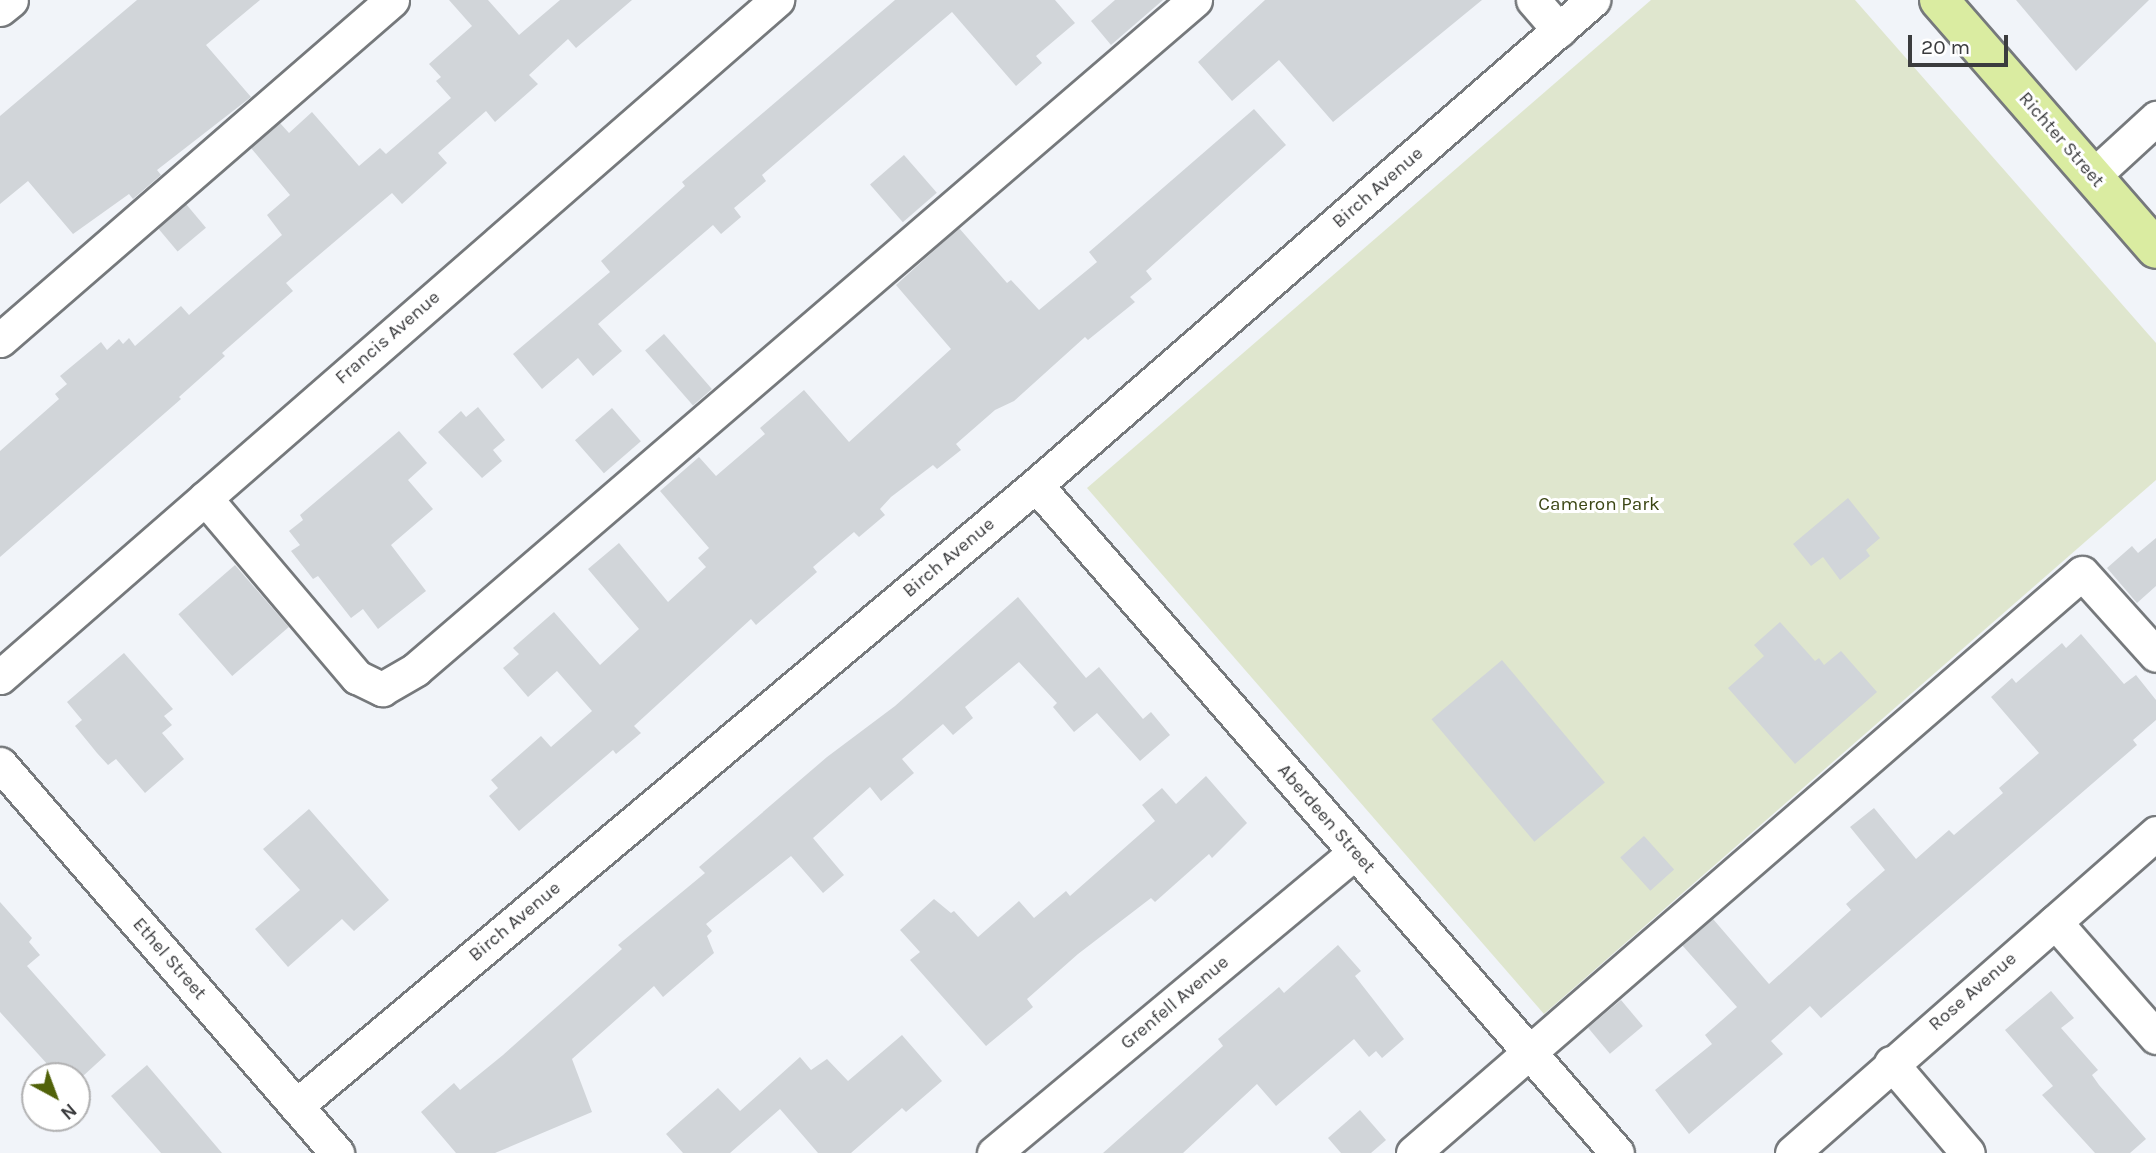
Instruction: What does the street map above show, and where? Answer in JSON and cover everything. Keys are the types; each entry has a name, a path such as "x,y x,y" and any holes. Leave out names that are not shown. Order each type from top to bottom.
{"main road":[{"name":"Richter Street","path":"1939,0 2156,249"}],"street":[{"path":"0,9 11,0"},
{"path":"0,340 392,0"},
{"name":"Francis Avenue","path":"0,677 777,0"},
{"path":"205,498 358,677 382,689 416,668 1195,0"},
{"path":"1533,0 1559,30"},
{"name":"Birch Avenue","path":"296,1106 1036,485 1593,0"},
{"path":"2093,176 2156,118"},
{"name":"Aberdeen Street","path":"1036,485 1617,1153"},
{"path":"1413,1153 2082,573 2156,654"},
{"name":"Ethel Street","path":"0,764 337,1153"},
{"name":"Rose Avenue","path":"1792,1153 1891,1063 2156,833"},
{"name":"Grenfell Avenue","path":"994,1153 1355,852"},
{"path":"2055,922 2156,1037"},
{"path":"1891,1063 1968,1153"}],"green space":[{"name":"Cameron Park","path":"1651,0 1855,0 2156,343 2156,480 1544,1014 1087,488"}],"building":[{"path":"137,0 260,0 206,45 251,97 157,170 161,175 133,199 129,194 73,234 28,181 0,204 0,116"},
{"path":"449,0 488,0 519,35 560,0 632,0 576,48 568,39 529,75 538,84 495,122 486,111 438,153 447,163 402,204 392,193 286,283 293,291 222,353 225,356 179,397 181,399 0,557 0,451 59,399 55,394 67,384 60,376 101,342 107,350 119,339 123,344 129,338 135,346 181,306 189,315 282,235 267,215 290,195 251,148 280,123 289,133 312,112 359,166 380,148 386,154 451,98 436,81 441,77 429,64 472,26"},
{"path":"895,0 1055,0 1075,23 1036,56 1042,63 1016,86 952,12 762,175 766,181 734,208 741,217 721,234 713,225 598,324 622,351 593,376 578,358 542,389 513,354 610,272 601,261 685,186 682,182"},
{"path":"1115,0 1163,0 1111,45 1091,21"},
{"path":"1265,0 1482,0 1333,122 1279,60 1232,101 1198,62"},
{"path":"2016,0 2149,0 2076,71"},
{"path":"1254,109 1286,145 1146,271 1152,279 1130,297 1135,302 1088,340 1085,337 1014,401 995,410 956,444 961,450 937,469 933,465 891,497 880,509 885,515 859,537 854,532 813,567 817,572 756,625 751,619 634,726 641,733 616,754 613,750 519,831 489,796 498,788 491,780 541,736 551,747 592,711 557,671 528,697 503,668 519,654 513,648 554,612 600,665 639,629 588,569 619,543 668,602 706,567 698,558 709,548 660,491 699,457 716,476 765,434 760,428 804,390 849,442 951,349 896,285 959,228 1007,283 1011,280 1039,310 1097,262 1089,252"},
{"path":"904,155 937,193 903,222 870,185"},
{"path":"186,204 206,228 178,252 158,228"},
{"path":"664,334 712,389 693,405 645,350"},
{"path":"478,407 505,440 493,450 502,461 482,478 438,432 461,411 466,417"},
{"path":"612,408 641,441 604,473 575,440"},
{"path":"399,431 427,463 408,480 433,509 391,545 426,591 378,629 363,609 351,618 318,576 313,579 291,551 300,545 289,531 303,520 300,515"},
{"path":"1848,498 1880,538 1866,550 1870,556 1840,580 1823,557 1811,566 1793,544"},
{"path":"2156,538 2156,586 2137,603 2107,568 2132,546 2138,553"},
{"path":"235,565 289,627 232,676 178,614"},
{"path":"1018,597 1086,678 1099,667 1143,719 1151,712 1170,735 1140,761 1097,713 1074,732 1053,707 1057,703 1019,662 965,707 973,718 953,735 943,724 902,759 914,773 881,801 870,787 813,838 844,875 823,893 791,856 706,924 712,931 707,936 714,953 663,997 654,986 572,1059 592,1112 495,1153 456,1153 421,1112 454,1083 460,1090 503,1055 622,949 618,945 705,873 699,867 827,757 895,706"},
{"path":"1780,622 1815,661 1819,658 1824,665 1841,651 1877,692 1795,764 1728,688 1764,656 1754,645"},
{"path":"2081,634 2124,684 2136,675 2156,700 2156,720 2133,740 2137,745 1821,1018 1810,1006 1771,1041 1783,1054 1689,1134 1655,1090 1712,1044 1705,1035 1737,1007 1682,945 1713,919 1769,984 1851,910 1846,904 1885,870 1850,827 1874,808 1916,859 1949,830 1954,835 2003,793 1999,788 2039,753 1991,697 2012,678 2016,683 2062,643 2066,648"},
{"path":"124,653 173,709 164,716 172,725 162,733 184,759 145,793 116,759 108,765 97,753 75,726 82,720 67,702"},
{"path":"1502,660 1605,783 1534,842 1432,719"},
{"path":"1206,776 1247,823 1212,858 1209,854 1155,902 1151,898 1078,954 1027,999 1033,1007 986,1046 910,960 920,952 900,930 934,899 951,913 954,911 978,937 1019,901 1034,918 1066,891 1070,896 1155,821 1142,805 1162,788 1176,804"},
{"path":"309,809 389,900 354,931 342,919 288,967 255,929 300,890 263,849"},
{"path":"1644,836 1674,869 1650,891 1620,857"},
{"path":"0,902 32,938 29,942 40,955 27,966 106,1055 91,1069 91,1062 45,1062 0,1012"},
{"path":"1338,945 1361,971 1355,976 1404,1039 1382,1058 1376,1051 1369,1057 1354,1039 1276,1106 1257,1084 1183,1153 1103,1153 1223,1046 1218,1039 1279,987 1284,993"},
{"path":"2051,991 2074,1018 2061,1028 2098,1070 2092,1075 2099,1085 2146,1139 2130,1153 2095,1153 2042,1095 2053,1086 2005,1030"},
{"path":"1621,1000 1643,1026 1610,1054 1588,1028"},
{"path":"902,1035 942,1081 906,1112 902,1108 851,1153 818,1153 780,1109 730,1153 683,1153 666,1134 718,1088 740,1111 800,1057 811,1070 827,1059 848,1081"},
{"path":"147,1065 222,1153 161,1153 111,1096"},
{"path":"1360,1110 1386,1140 1371,1153 1341,1153 1328,1138"}]}
